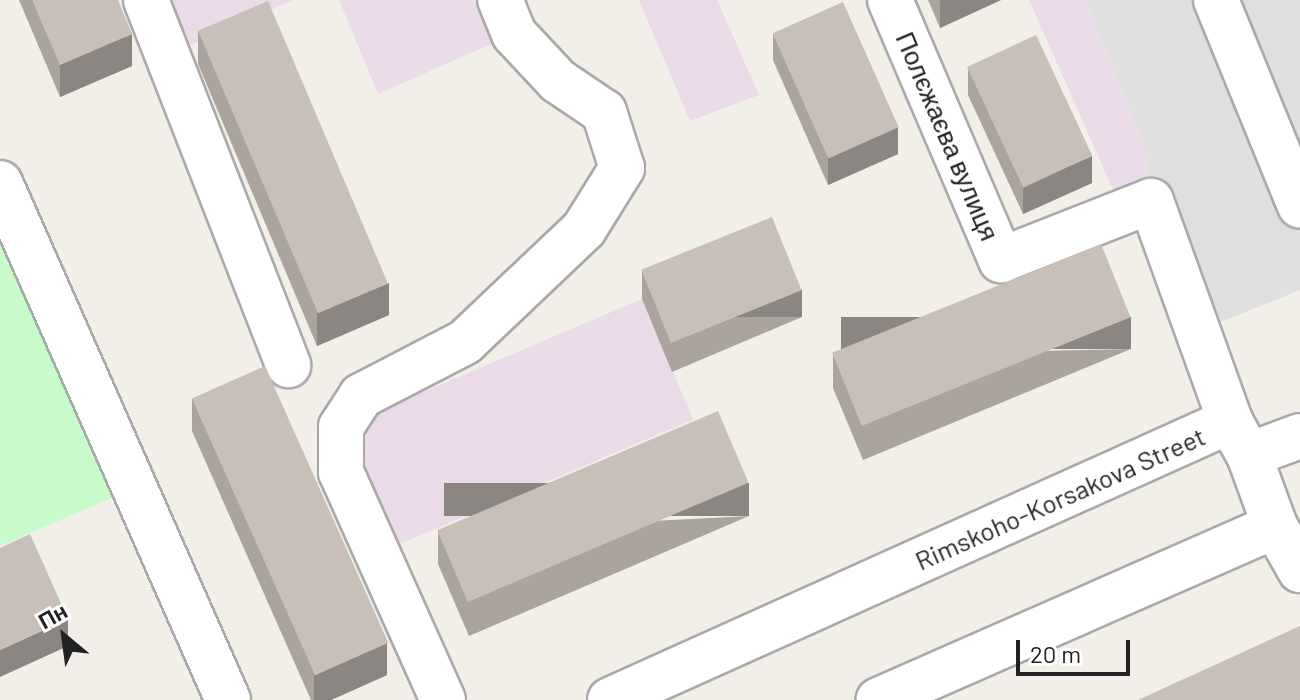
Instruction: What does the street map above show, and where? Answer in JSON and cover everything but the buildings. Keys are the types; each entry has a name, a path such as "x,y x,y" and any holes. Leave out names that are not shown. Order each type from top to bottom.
{"street":[{"path":"146,0 288,365"},
{"path":"443,700 341,472 341,427 361,396 465,342 584,229 622,168 604,112 558,81 514,34 500,0"},
{"name":"Полєжаєва вулиця","path":"890,0 1001,260 1151,201 1240,438"},
{"path":"1216,0 1300,206"},
{"path":"0,183 228,700"},
{"name":"Rimskoho-Korsakova Street","path":"610,700 1240,438 1300,436"},
{"path":"1240,438 1275,526 1300,570"},
{"path":"879,700 1275,526"}],"shaded area":[{"path":"146,0 293,0 168,55"},
{"path":"339,0 508,0 514,34 378,94"},
{"path":"639,0 717,0 759,95 690,121"},
{"path":"1029,0 1085,0 1143,143 1151,201 1123,212"},
{"path":"1085,0 1300,0 1300,290 1198,331 1151,201 1143,143"},
{"path":"642,299 693,420 392,547 341,427"}],"green space":[{"path":"0,183 135,488 0,546"}]}
